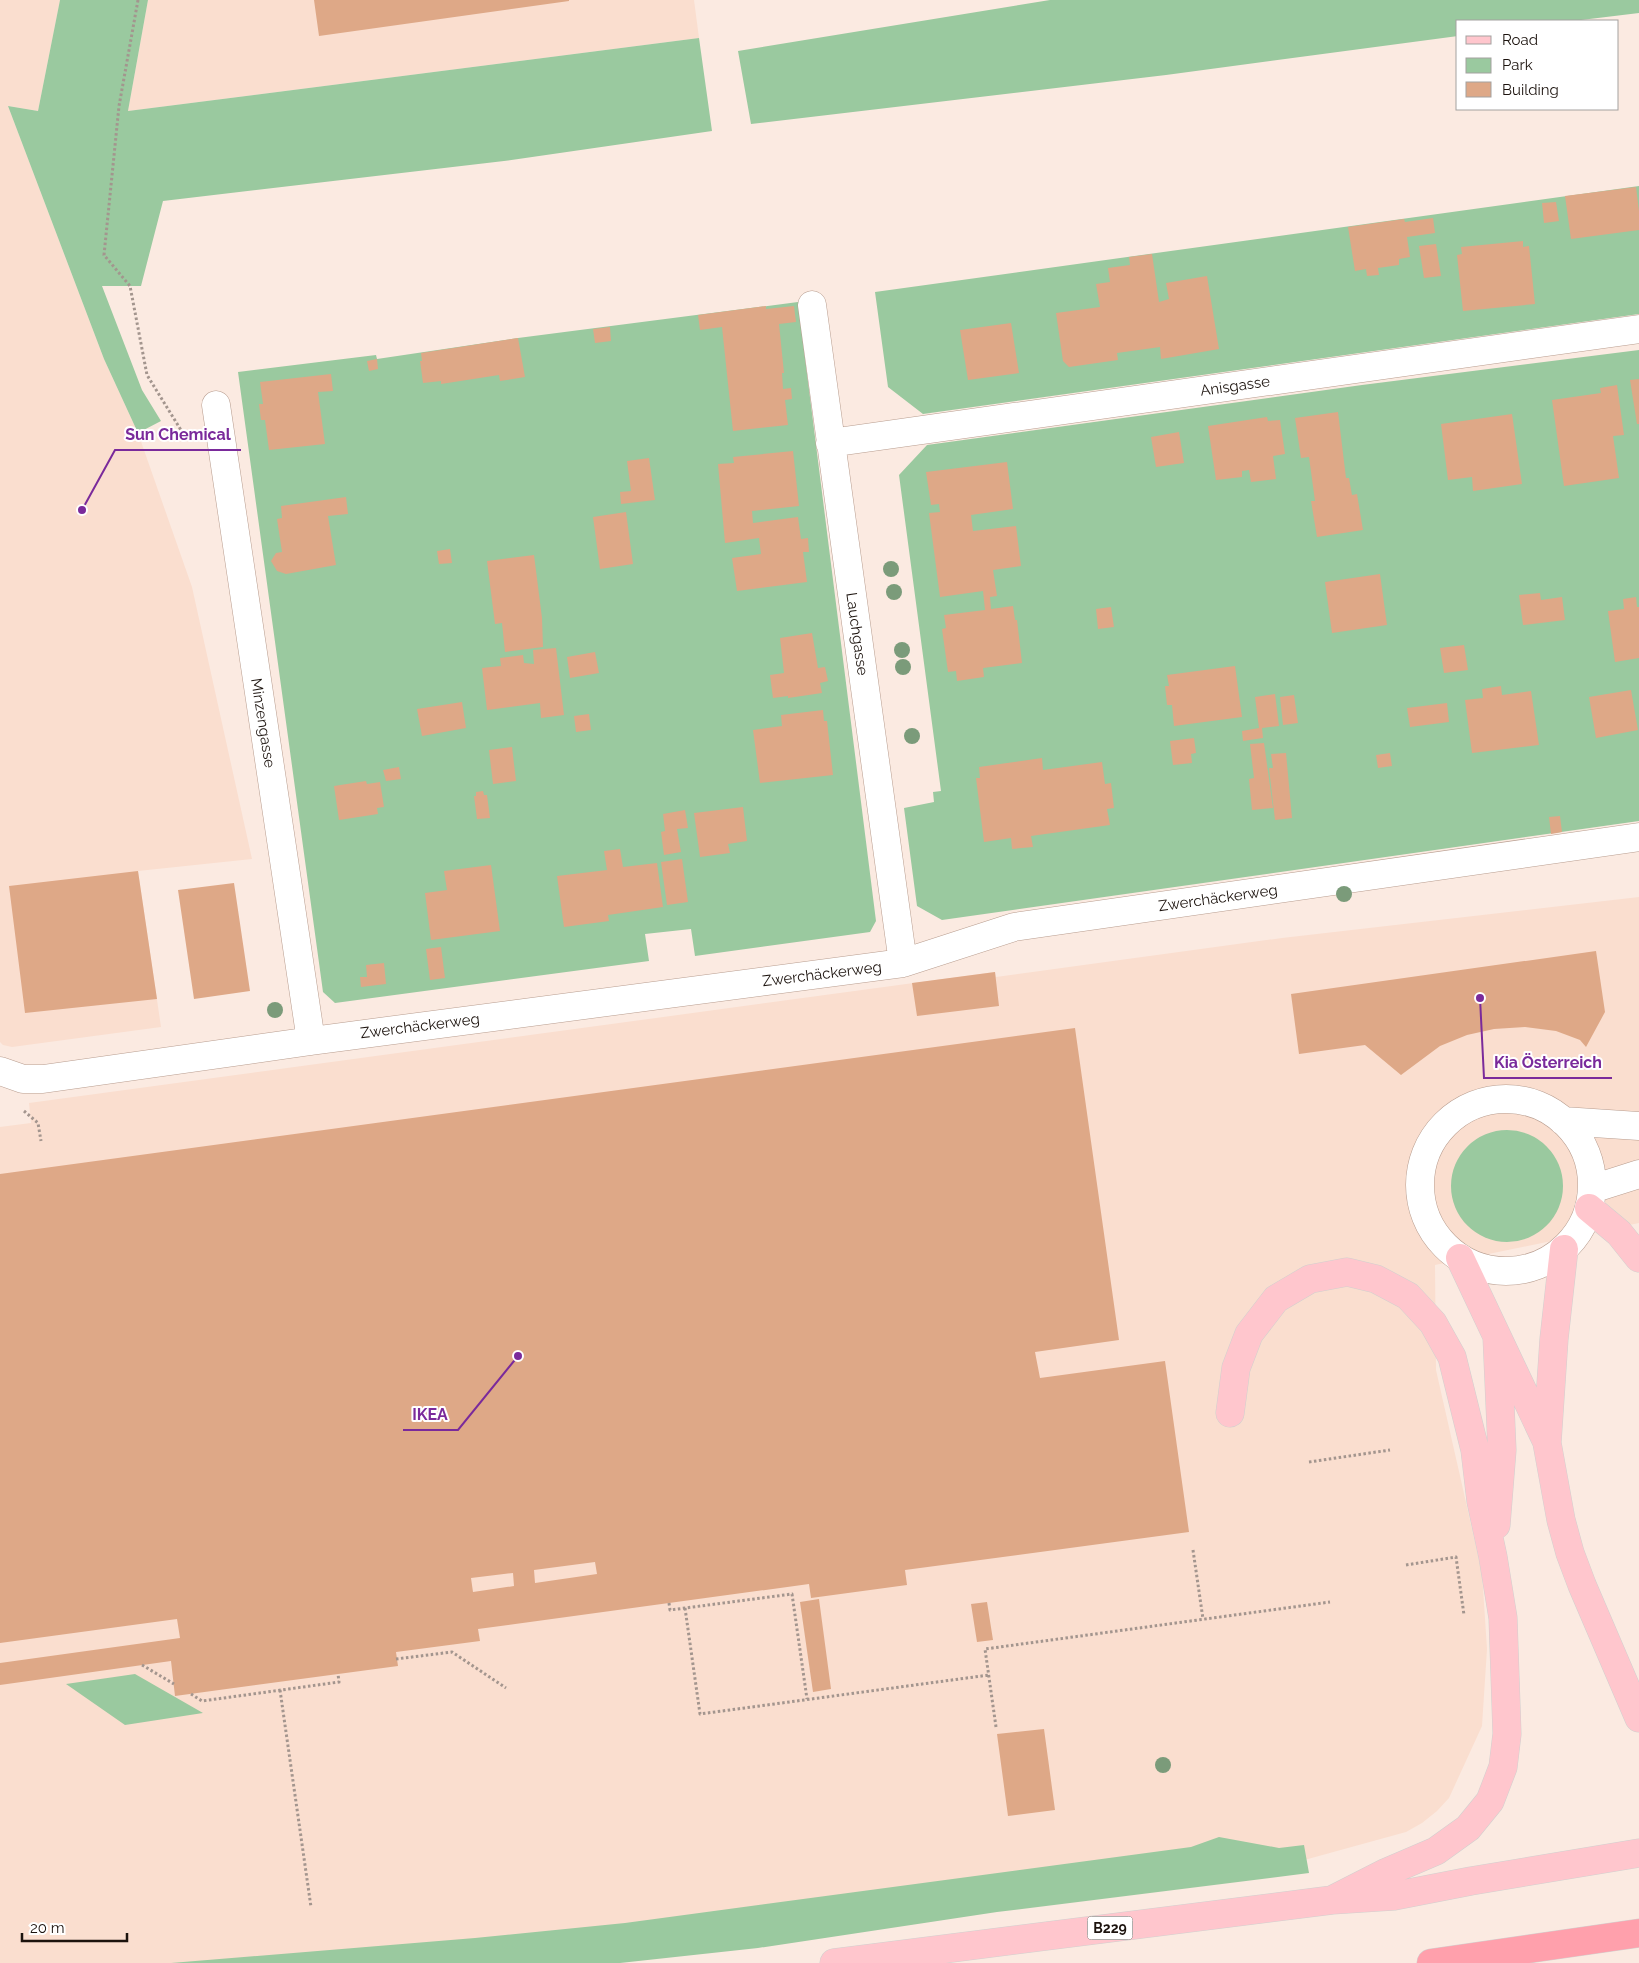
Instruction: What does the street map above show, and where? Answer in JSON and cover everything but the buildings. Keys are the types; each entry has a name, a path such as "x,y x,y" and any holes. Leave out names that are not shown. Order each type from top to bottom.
{"highway":[{"path":"1431,1963 1639,1933"}],"main road":[{"path":"1590,1199 1639,1258"},
{"path":"1564,1248 1554,1339 1547,1443 1561,1520 1573,1561 1639,1718"},
{"path":"1460,1258 1547,1443"},
{"path":"1230,1413 1236,1368 1249,1334 1276,1299 1310,1279 1347,1272 1376,1279 1408,1296 1433,1323 1452,1357 1475,1450 1481,1501 1503,1618 1507,1734 1503,1767 1490,1801 1468,1828 1436,1851 1387,1872 1332,1900"},
{"path":"1493,1557 1502,1450 1501,1382 1497,1337"},
{"name":"B229","path":"834,1963 1332,1900 1394,1896 1639,1853"}],"street":[{"name":"Lauchgasse","path":"812,305 903,964"},
{"name":"Anisgasse","path":"830,443 1639,329"},
{"name":"Minzengasse","path":"216,405 311,1041"},
{"name":"Zwerchäckerweg","path":"0,1071 23,1079 43,1079 311,1041 903,964 1014,927 1639,837"},
{"path":"1500,1099 1523,1100 1544,1108 1563,1121 1580,1140 1591,1170 1590,1199 1580,1230 1550,1260 1532,1268 1514,1272 1495,1271 1477,1267 1460,1258 1442,1244 1430,1226 1422,1208 1420,1169 1428,1148 1440,1128 1457,1113 1478,1103 1500,1099"},
{"path":"1563,1121 1639,1126"},
{"path":"1590,1199 1639,1174"}],"path":[{"path":"138,0 119,106 104,255 130,286 147,375 184,435 223,456"},
{"path":"19,1107 38,1123 41,1141"},
{"path":"1309,1462 1390,1450"},
{"path":"1193,1550 1203,1619"},
{"path":"1406,1565 1456,1557 1464,1615"},
{"path":"669,1603 670,1610 792,1594 807,1699"},
{"path":"996,1727 985,1649 1330,1602"},
{"path":"685,1608 700,1714 989,1675"},
{"path":"396,1659 452,1652 506,1688"},
{"path":"142,1665 174,1684"},
{"path":"190,1694 202,1701 339,1682 338,1674"},
{"path":"280,1690 311,1907"}],"shaded area":[{"path":"0,0 60,0 38,111 8,106 104,359 138,433 192,587 252,859 138,871 161,1027 12,1047 3,1045 0,1042"},
{"path":"148,0 694,0 699,38 128,111"},
{"path":"1639,897 1639,1223 1435,1265 1436,1370 1482,1573 1487,1649 1482,1726 1449,1798 1422,1823 1406,1832 1308,1859 911,1909 512,1963 0,1963 0,1127 31,1123 29,1103 995,972 996,977 1282,938"}],"green space":[{"path":"60,0 148,0 128,111 699,38 712,131 504,161 163,201 141,286 102,286 142,390 161,421 138,433 104,359 8,106 38,111"},
{"path":"1050,0 1639,0 1639,13 1581,20 1456,20 1456,36 1166,75 751,124 738,51"},
{"path":"1639,186 1639,314 923,414 888,387 875,292"},
{"path":"798,302 876,921 870,932 695,956 691,929 645,934 649,961 335,1003 323,992 238,372 376,355 377,359 518,338"},
{"path":"1639,350 1639,821 942,920 917,906 904,808 934,802 933,792 941,791 899,475 927,445 1362,385"},
{"path":"1507,1130 1528,1134 1546,1147 1559,1165 1563,1186 1559,1207 1546,1225 1528,1238 1507,1242 1486,1238 1468,1225 1455,1207 1451,1186 1455,1165 1468,1147 1486,1134"},
{"path":"135,1674 203,1713 125,1725 66,1684"},
{"path":"1219,1837 1279,1848 1304,1845 1309,1873 997,1912 758,1948 620,1963 171,1963 475,1938 625,1923 1191,1847"}],"place":[{"name":"Sun Chemical","path":"82,510"},
{"name":"Kia Österreich","path":"1480,998"},
{"name":"IKEA","path":"518,1356"}]}
